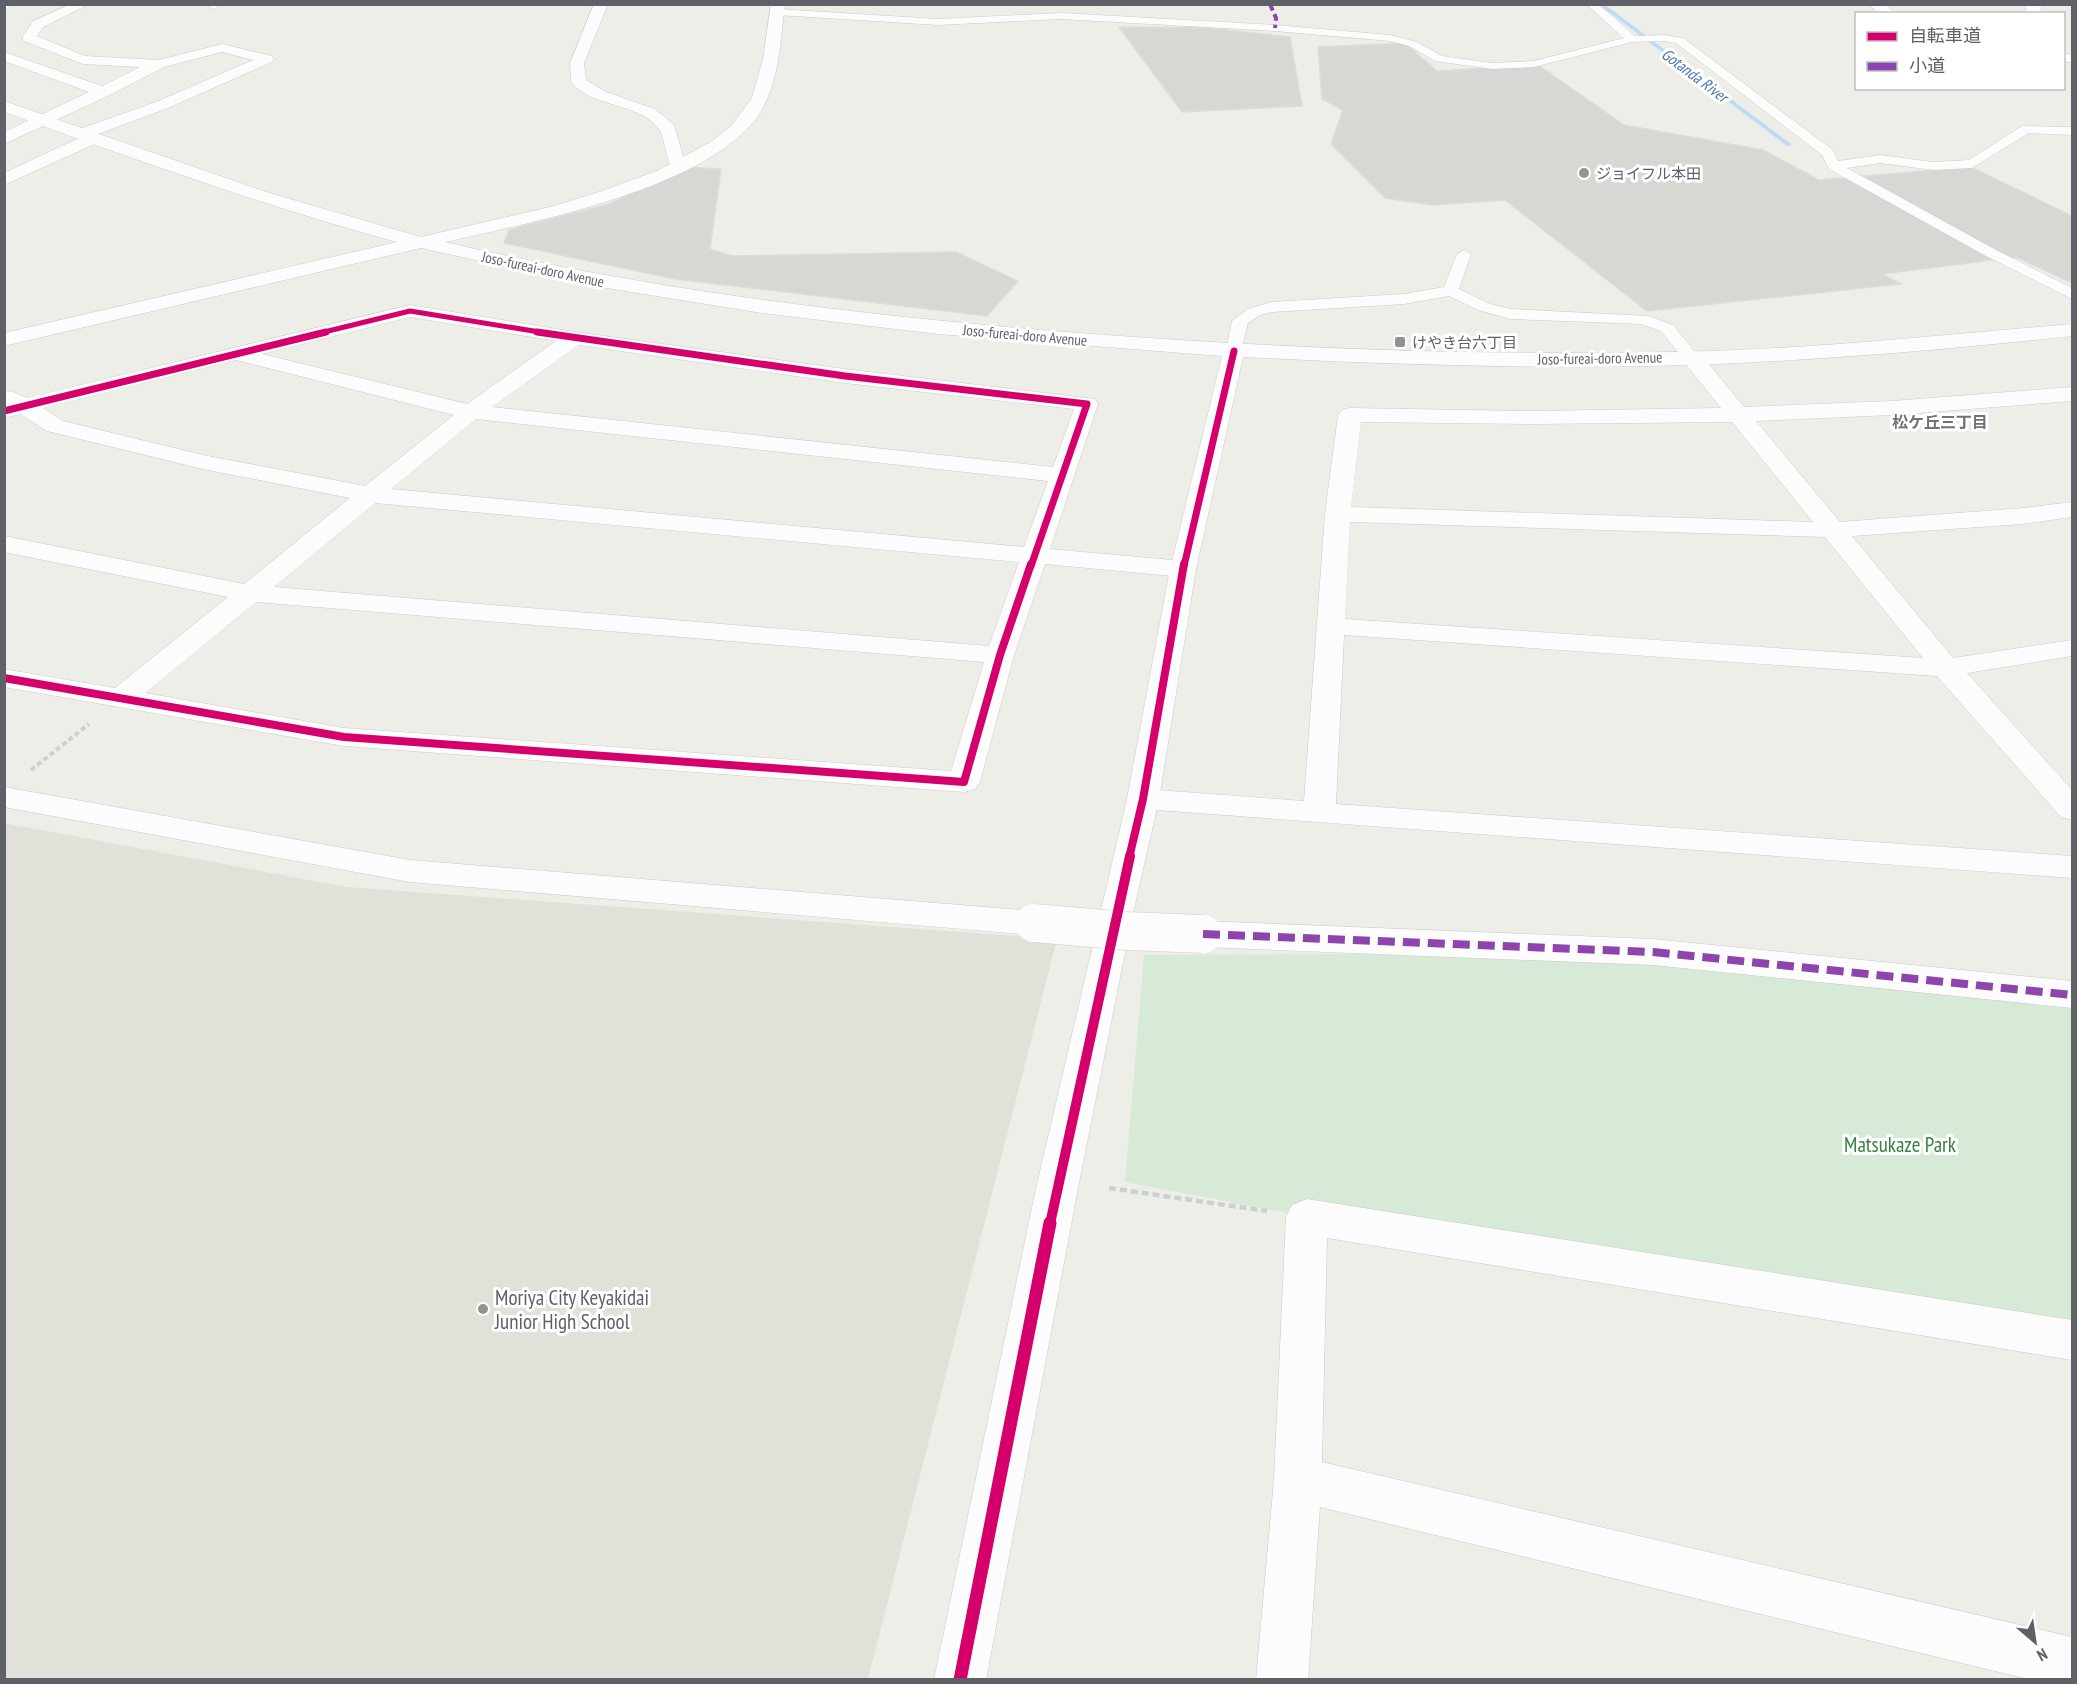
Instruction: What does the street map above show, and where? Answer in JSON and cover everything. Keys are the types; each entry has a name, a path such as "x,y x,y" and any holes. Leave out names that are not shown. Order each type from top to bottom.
{"street":[{"path":"4,6 9,4"},
{"path":"83,4 38,24 29,38 83,60 159,64"},
{"path":"601,4 577,63 579,82 600,95 649,112 668,128 674,156 679,165"},
{"path":"4,340 420,242 596,199 627,189 716,145 739,128 753,111 767,80 775,41 777,8"},
{"path":"4,139 159,64 222,48 267,59 88,136 4,180"},
{"path":"4,56 105,92"},
{"name":"Joso-fureai-doro Avenue","path":"4,106 278,201 420,242 604,282 869,321 1041,337 1234,351 1456,359 1691,357 1916,345 2073,330"},
{"path":"4,678 344,737 964,782 1000,655 1087,404 845,376 410,312 236,354 10,403"},
{"path":"122,698 471,412 575,338"},
{"path":"960,1680 1056,1193 1143,799 1183,569 1234,351"},
{"path":"236,354 471,412 1063,475"},
{"path":"1691,357 1946,668 2073,810"},
{"path":"1319,813 1338,514 1350,415 1491,419 1739,416 1849,411 2073,394"},
{"path":"10,403 55,426 203,462 370,495 1183,569"},
{"path":"1338,514 1833,530 2023,516 2073,509"},
{"path":"4,543 251,593 1000,655"},
{"path":"1331,626 1946,668 2073,648"},
{"path":"14,787 410,871 1127,931 1653,952 2073,995"},
{"path":"1143,799 2073,867"},
{"path":"1282,1680 1298,1479 1306,1216 2073,1340"},
{"path":"1298,1479 2073,1663"}],"lane":[{"path":"1591,4 1632,39"},
{"path":"777,8 938,22 1061,16 1275,28 1390,38 1413,44 1439,59 1492,66 1534,64 1632,39 1679,40 1828,153 1834,166 1991,253 2073,294"},
{"path":"1834,166 1880,159 1933,166 1972,164 2026,129 2073,131"},
{"path":"1451,291 1464,255"},
{"path":"1234,351 1240,321 1244,316 1263,309 1404,299 1451,291 1484,307 1511,314 1643,319 1666,328 1691,357"}],"path":[{"path":"14,787 122,698"},
{"path":"1109,1188 1306,1216"}],"shaded area":[{"name":"Moriya City Keyakidai Junior High School","path":"4,823 347,887 1057,939 868,1679 5,1679"}],"green space":[{"name":"Matsukaze Park","path":"1653,952 2072,995 2072,1340 1307,1217 1125,1182 1144,955"}],"building":[{"path":"1119,27 1208,28 1290,37 1302,106 1182,112"},
{"name":"ジョイフル本田","path":"1405,43 1437,71 1538,65 1624,125 1763,150 1819,180 1971,167 2072,216 2072,283 2016,257 1882,274 1901,284 1647,311 1505,200 1432,205 1385,198 1331,144 1343,110 1322,99 1318,47"},
{"path":"687,167 721,169 710,249 732,256 956,252 1018,281 987,316 675,279 504,243 509,230 609,204"}],"waterway":[{"name":"Gotanda River","path":"1600,4 1789,145"}],"marked path":[{"path":"1270,4 1276,18 1275,28"},
{"path":"1203,934 1653,952 2072,995"}],"cycle path":[{"path":"4,411 410,311 575,338 845,376 1087,404 1000,655 964,782 344,737 4,678"},
{"path":"960,1680 1056,1193 1143,799 1183,569 1234,351"}],"place":[{"name":"ジョイフル本田","path":"1584,173"},
{"name":"けやき台六丁目","path":"1400,342"},
{"name":"Moriya City Keyakidai Junior High School","path":"483,1309"}],"district":[{"name":"松ケ丘三丁目","path":"1940,422"}]}
